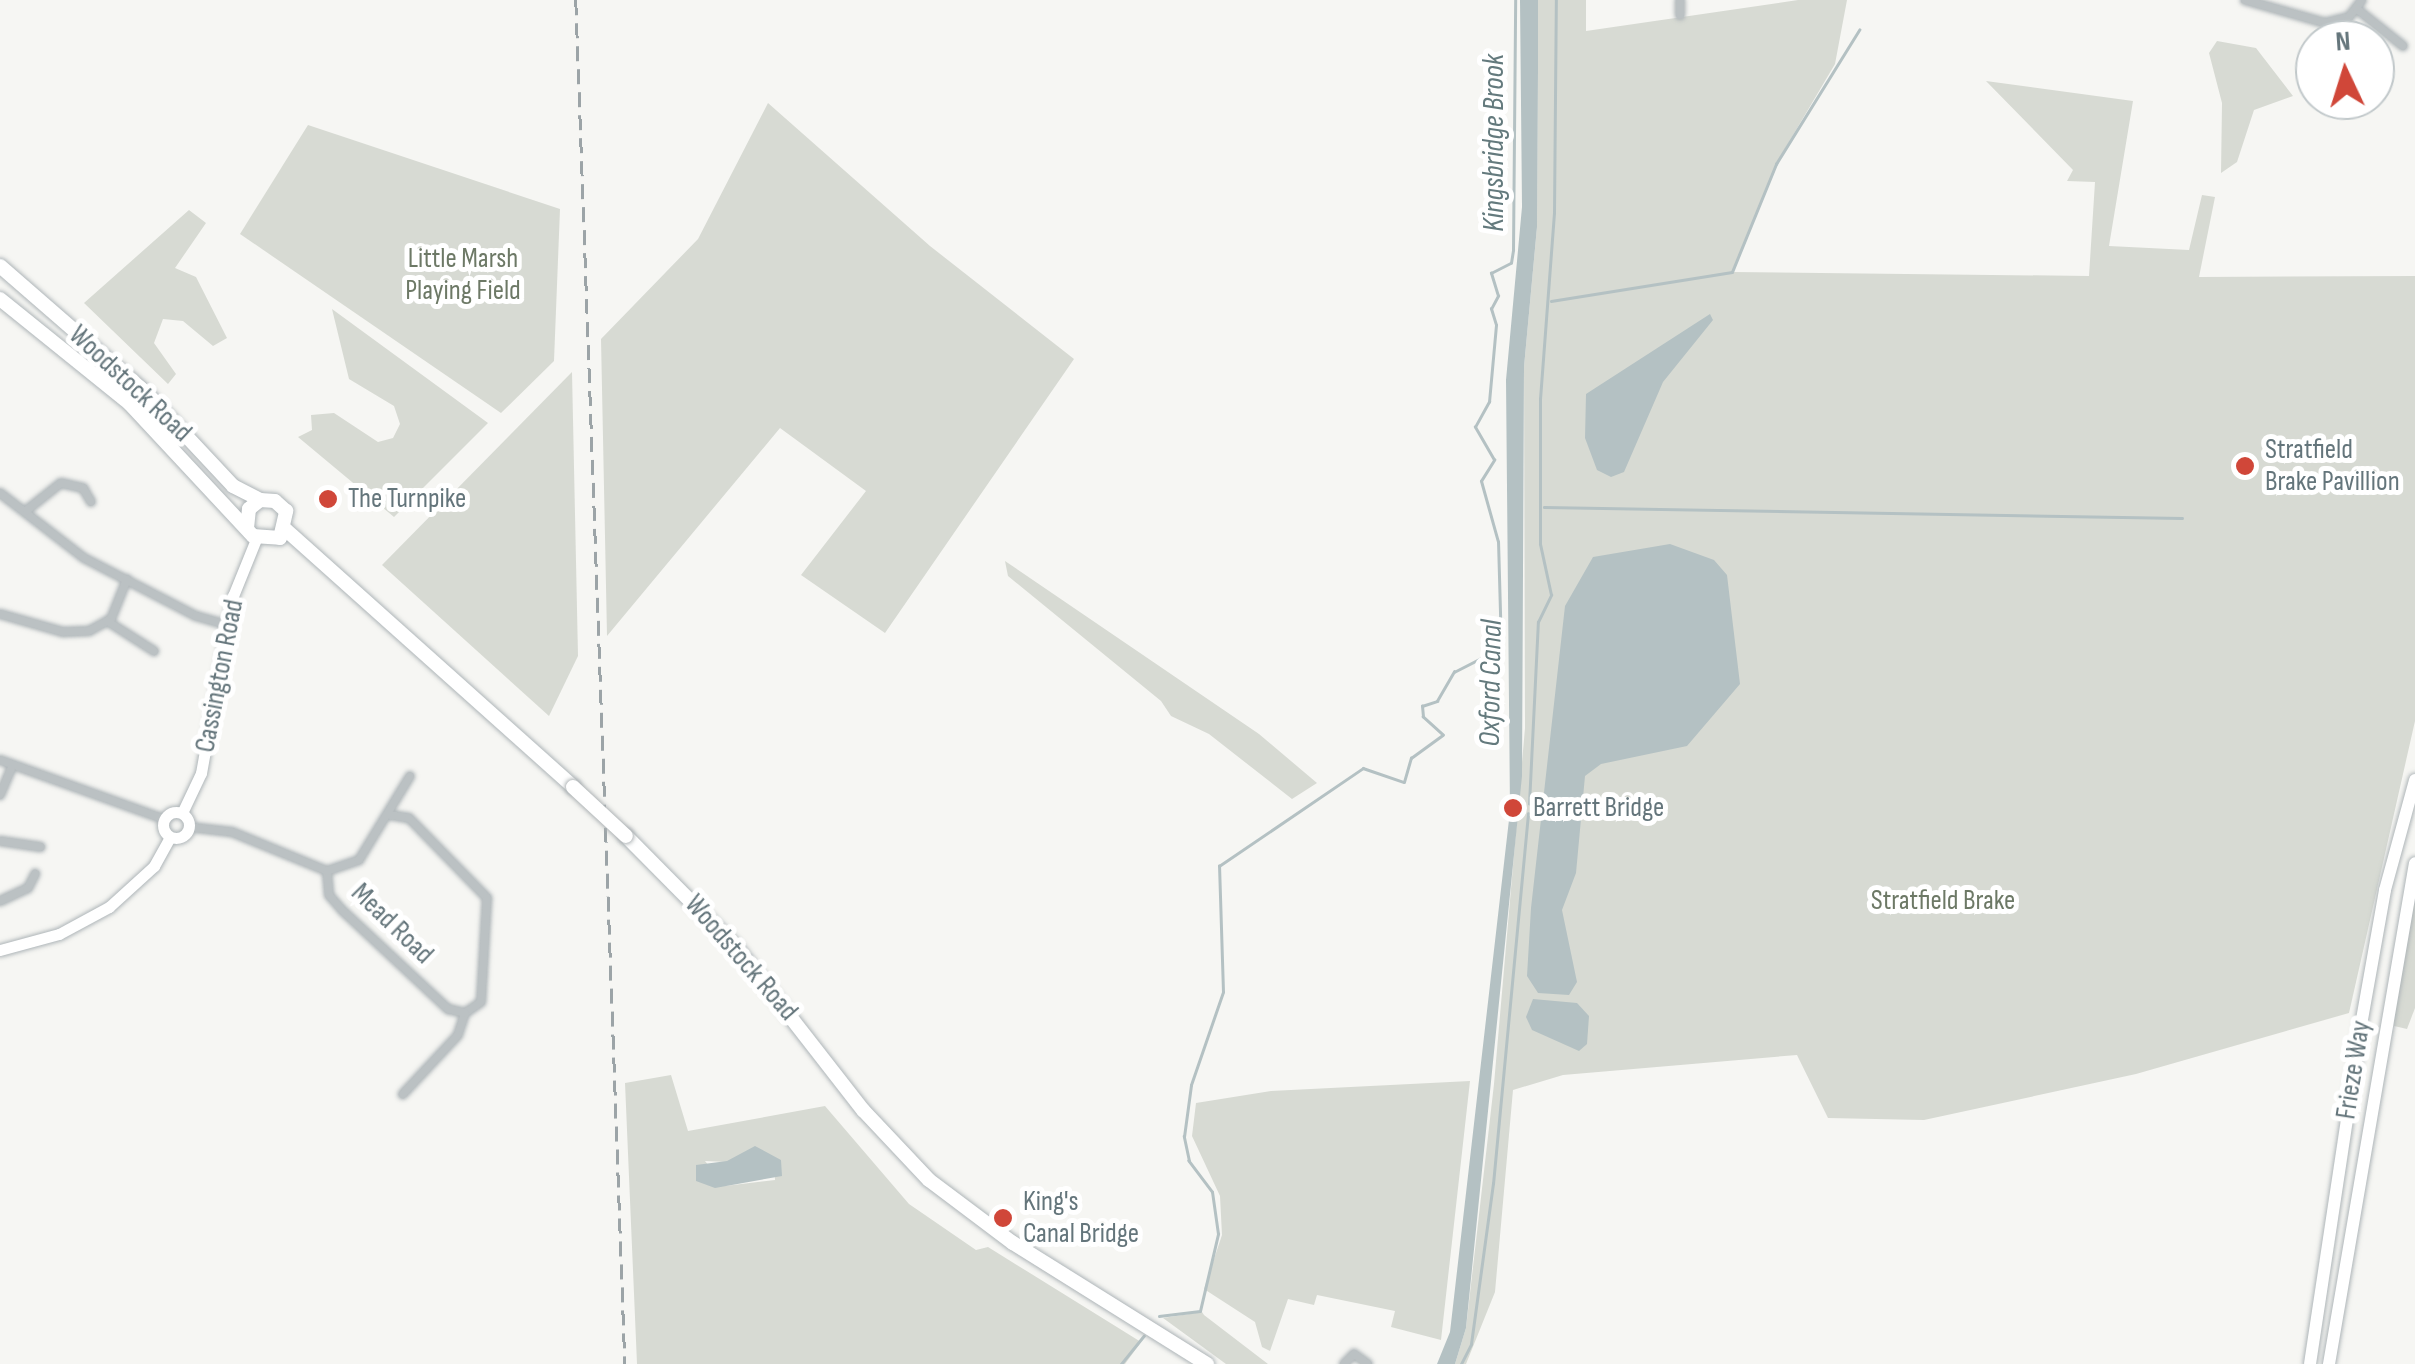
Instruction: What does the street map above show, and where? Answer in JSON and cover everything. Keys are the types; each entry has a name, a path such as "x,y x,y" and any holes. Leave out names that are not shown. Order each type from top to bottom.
{"highway":[{"name":"Woodstock Road","path":"0,266 146,394 233,486 260,500"},
{"name":"Woodstock Road","path":"0,298 129,404 252,533"},
{"path":"260,500 284,507 286,530 275,540 252,533 247,514 260,500"},
{"name":"Woodstock Road","path":"286,530 626,836 736,948 863,1110 929,1180 1012,1243 1208,1364"}],"main road":[{"name":"Frieze Way","path":"2310,1364 2360,1025 2385,890 2415,780"},
{"name":"Frieze Way","path":"2328,1364 2415,863"}],"street":[{"path":"1680,0 1680,14"},
{"path":"2246,0 2325,23 2357,9 2362,0"},
{"path":"2357,9 2403,46"},
{"path":"27,510 61,483 85,486 91,502"},
{"path":"0,493 27,510 73,550 196,616 227,625"},
{"name":"Cassington Road","path":"182,813 202,773 227,625 252,533"},
{"path":"107,621 127,579"},
{"path":"0,614 63,632 107,621 154,651"},
{"path":"0,760 11,768 75,783 164,819 182,813 189,826 180,837 170,836"},
{"path":"0,795 11,768"},
{"path":"328,872 352,866 390,815 410,776"},
{"path":"390,815 409,818 487,898 480,1002 464,1013 458,1035 403,1094"},
{"path":"0,950 59,934 109,907 154,866 170,836 164,819"},
{"name":"Mead Road","path":"189,826 232,832 328,872 329,896 343,911 448,1009 464,1013"},
{"path":"0,841 41,847"},
{"path":"0,900 28,888 36,874"},
{"path":"1344,1364 1354,1354 1368,1364"}],"green space":[{"name":"Stratfield Brake","path":"1538,0 1586,0 1586,31 1798,0 1847,0 1835,64 1776,164 1733,272 2089,276 2095,182 2067,181 2073,170 1986,81 2133,101 2109,246 2189,250 2202,195 2215,197 2199,277 2415,276 2415,721 2349,1013 2136,1074 1924,1120 1828,1118 1797,1055 1563,1075 1513,1090 1495,1292 1466,1364 1455,1364 1466,1328 1494,1084 1525,728 1524,367 1537,227"},
{"path":"2217,41 2256,48 2293,96 2254,110 2237,162 2221,173 2222,103 2209,53"},
{"path":"768,103 930,246 1074,359 885,633 801,575 866,491 780,428 607,636 601,339 698,239"},
{"name":"Little Marsh Playing Field","path":"308,125 560,209 554,361 501,413 240,234"},
{"path":"189,210 206,223 175,268 196,277 227,338 213,346 183,321 163,319 154,343 176,374 168,384 84,303"},
{"path":"332,309 488,423 394,517 298,437 312,430 311,415 334,413 378,442 393,438 400,424 394,406 349,379"},
{"path":"572,372 578,656 549,716 382,565"},
{"path":"1005,561 1259,734 1317,783 1292,799 1209,734 1171,716 1161,701 1008,576"},
{"path":"2415,893 2415,1008 2407,1029 2394,1026 2395,1002"},
{"path":"671,1075 688,1131 825,1106 909,1204 976,1250 988,1247 1141,1342 1125,1364 637,1364 625,1083","holes":["758,1150 774,1157 775,1180 725,1186 705,1161 727,1162"]},
{"path":"1470,1081 1441,1340 1391,1327 1395,1311 1317,1295 1314,1305 1288,1299 1270,1351 1262,1347 1255,1322 1204,1289 1222,1235 1220,1196 1192,1136 1196,1103 1271,1091"},
{"path":"1202,1312 1268,1364 1226,1364 1163,1318"}],"shaded area":[{"path":"1520,0 1538,0 1537,227 1524,367 1522,776 1466,1328 1455,1364 1437,1364 1450,1332 1510,811 1506,380 1522,207"},
{"path":"1710,314 1713,320 1663,382 1624,472 1611,477 1597,470 1585,438 1586,394"},
{"path":"1670,544 1714,560 1727,575 1740,684 1687,746 1601,764 1585,776 1576,873 1562,910 1577,982 1569,995 1538,993 1527,976 1531,908 1565,606 1593,557"},
{"path":"1533,999 1577,1003 1589,1016 1587,1044 1579,1051 1532,1030 1526,1017"},
{"path":"755,1146 781,1160 782,1176 715,1188 696,1181 696,1165 727,1161"}],"waterway":[{"name":"Kingsbridge Brook","path":"1159,1316 1200,1311 1218,1234 1212,1192 1189,1161 1184,1137 1191,1085 1223,992 1219,866 1363,768 1404,782 1411,758 1443,735 1423,717 1422,706 1437,701 1454,672 1501,648 1498,542 1481,481 1494,460 1475,427 1489,402 1496,325 1491,309 1498,296 1491,273 1511,263 1513,250 1515,0"},
{"path":"1529,804 1538,622 1551,595 1540,544 1540,399 1554,213 1556,0"},
{"path":"1551,301 1732,272 1776,164 1859,30"},
{"path":"1544,507 2182,518"},
{"path":"1461,1364 1471,1344 1493,1184 1528,814"},
{"name":"Kingsbridge Brook","path":"1121,1364 1144,1336"}],"railway":[{"path":"576,0 625,1364"}],"place":[{"name":"Stratfield Brake Pavillion","path":"2245,466"},
{"name":"The Turnpike","path":"328,499"},
{"name":"Barrett Bridge","path":"1513,808"},
{"name":"King's Canal Bridge","path":"1003,1218"}],"water label":[{"name":"Oxford Canal","path":"1491,683"}]}
